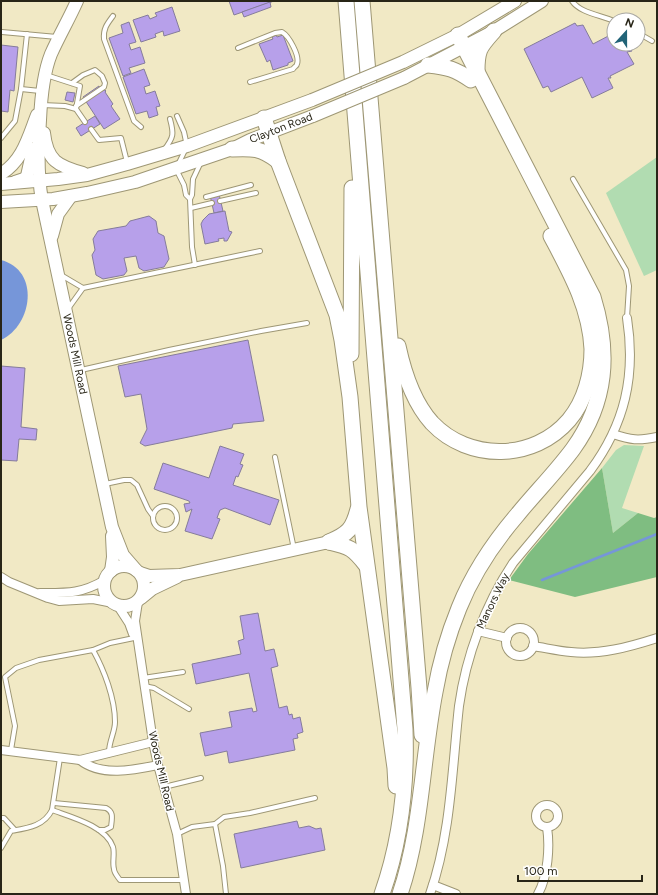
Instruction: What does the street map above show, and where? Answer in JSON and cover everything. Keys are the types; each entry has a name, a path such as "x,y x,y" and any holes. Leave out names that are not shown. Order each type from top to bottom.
{"highway":[{"path":"346,1 405,729 406,760 401,821 395,851 382,894"},
{"path":"362,1 419,688 422,752 421,794"},
{"path":"387,295 401,359 413,395 432,423 445,434 460,443 476,449 494,452 509,452 527,447 541,442 557,432 579,405 586,389 591,368 592,350 583,302 474,76 480,47 494,31"},
{"path":"400,894 411,854 417,824 437,681 450,632 460,605 485,558 500,536 572,450 583,434 592,416 599,396 603,377 603,341 600,318 593,298 457,43"},
{"path":"428,65 447,67 474,76"},
{"path":"350,397 352,300 352,73"},
{"path":"264,118 278,161 337,315 350,397 359,507 366,564 395,768 395,851"},
{"path":"232,148 249,148 266,152 278,161"},
{"path":"329,542 342,537 349,531 359,507"},
{"path":"329,542 348,547 355,551 366,564"}],"main road":[{"path":"2,181 19,182 27,176 31,152 39,131 45,75 51,54 77,1"},
{"path":"66,26 82,1"},
{"name":"Clayton Road","path":"1,202 42,200 71,196 117,186 202,160 404,78 428,65 515,1"},
{"name":"Clayton Road","path":"2,181 39,181 87,175 187,146 312,100 403,62 494,31 542,1"},
{"path":"41,104 46,146 50,154 61,166 87,175"},
{"path":"2,181 19,157 41,104"},
{"name":"Woods Mill Road","path":"39,131 38,159 42,200 112,527 123,555 138,571"},
{"path":"51,242 54,224 58,214 71,196"},
{"name":"Woods Mill Road","path":"108,575 113,557 112,527"},
{"path":"180,575 152,589 140,600 128,606 115,604 106,595 104,590 108,575 120,566 126,566 149,576 180,575 329,542"},
{"path":"138,571 144,582 145,588 140,600"}],"street":[{"name":"Manors Way","path":"430,894 446,832 461,692 470,654 478,631 502,579 513,563 590,471 601,456 613,434 626,398 629,376 630,359 627,318"},
{"path":"613,434 631,440 645,440 657,437"},
{"path":"35,592 73,592 83,590 90,588 108,575"},
{"path":"1,577 9,582 59,601 92,599 115,604"},
{"name":"Woods Mill Road","path":"140,600 135,621 143,682 158,765 177,834 186,894"},
{"name":"Woods Mill Road","path":"115,604 129,623 138,648"},
{"path":"515,629 525,629 530,631 533,636 533,646 527,654 517,655 510,651 507,646 507,638 511,631 515,629"},
{"path":"478,631 507,638"},
{"path":"533,646 569,652 595,653 610,651 657,638"},
{"path":"1,750 11,750 80,760 153,742"},
{"path":"80,760 87,766 114,771 128,771 158,765"},
{"path":"538,894 542,886 546,870 547,827"},
{"path":"433,886 456,894"}],"lane":[{"path":"572,1 574,5 606,18"},
{"path":"113,16 105,29 104,39 134,121 141,127"},
{"path":"2,32 60,38"},
{"path":"238,48 282,32 289,37 292,44 297,59 296,66 293,69 250,82"},
{"path":"1,138 15,121 21,88 27,34"},
{"path":"646,38 652,41"},
{"path":"41,104 76,108 104,87 106,83 102,76 95,70 83,75 72,83"},
{"path":"45,75 80,86 76,108 85,122"},
{"path":"21,88 43,92"},
{"path":"177,116 184,132 187,146 176,169 184,185 186,195 190,199"},
{"path":"162,153 173,136 170,119"},
{"path":"92,129 99,140 121,138 127,164"},
{"path":"195,265 192,247 190,199 192,195 193,180 202,160"},
{"path":"573,179 626,270 629,286 627,318"},
{"path":"206,197 251,186"},
{"path":"220,201 256,193"},
{"path":"191,208 212,203"},
{"path":"67,318 70,306 83,288 260,251"},
{"path":"58,273 83,288"},
{"path":"79,371 169,350 307,323"},
{"path":"275,457 294,550"},
{"path":"103,485 124,480 131,480 137,485 148,509 153,516 154,523 160,529 171,529 176,523 177,519 175,512 165,506 157,509 153,516"},
{"path":"11,750 15,726 5,677 16,668 39,660 93,650 110,643 134,638"},
{"path":"93,650 104,671 114,708 115,723 109,744 109,752"},
{"path":"143,682 183,672"},
{"path":"143,682 189,709"},
{"path":"1,848 11,831 43,822 49,816 54,803 60,757"},
{"path":"164,787 201,778"},
{"path":"177,834 192,827 215,824 224,817 250,813 315,798"},
{"path":"54,803 106,808 110,810 113,816 111,827 105,830 99,830"},
{"path":"52,810 77,819 99,830 106,836 113,847 114,869 120,880 184,880"},
{"path":"1,818 4,818 15,830"},
{"path":"215,824 223,866 226,894"}],"green space":[{"path":"657,157 657,270 644,276 606,193"},
{"path":"624,445 644,446 622,508 638,513 613,533 602,468 616,450"},
{"path":"602,468 613,533 638,513 654,518 657,517 657,577 575,597 509,580 528,554"}],"water":[{"path":"1,260 14,266 22,275 27,286 28,298 20,323 12,333 1,340"}],"building":[{"path":"229,1 274,1 234,15"},
{"path":"270,2 271,7 244,17 242,12"},
{"path":"172,7 180,31 164,36 163,31 155,34 156,37 141,42 133,20 148,15 150,19 157,16 155,13"},
{"path":"129,22 136,42 129,44 131,50 140,47 145,63 129,68 131,73 123,76 109,38 123,33 121,25"},
{"path":"575,23 577,26 583,25 593,44 606,37 606,52 627,52 634,64 610,76 611,78 608,78 613,88 592,98 582,77 551,92 548,86 543,88 524,49"},
{"path":"276,35 277,37 283,35 293,61 288,63 288,65 273,70 270,60 267,62 259,44 273,39 272,37"},
{"path":"1,45 18,47 14,91 10,90 8,112 1,111"},
{"path":"144,69 150,85 144,87 146,94 155,91 160,106 156,107 158,115 149,118 147,111 136,114 123,77"},
{"path":"99,86 102,91 106,91 105,92 113,104 111,106 120,119 104,129 83,97"},
{"path":"67,92 75,93 73,102 65,100"},
{"path":"95,116 100,124 81,136 76,128"},
{"path":"219,194 223,211 214,213 210,195"},
{"path":"225,211 229,231 232,232 227,241 224,241 224,238 218,239 219,241 205,244 201,224 203,220 209,214"},
{"path":"149,216 156,221 158,233 164,236 169,259 164,267 144,271 139,268 136,256 124,258 127,271 124,275 103,279 96,275 92,255 95,250 93,239 98,231 126,226 130,221"},
{"path":"248,340 264,421 233,424 232,428 145,446 140,443 147,429 141,394 125,397 118,366"},
{"path":"1,366 25,368 21,427 37,429 36,440 19,439 17,461 1,460"},
{"path":"220,446 244,454 240,464 243,465 238,477 236,476 233,485 279,500 270,525 225,508 220,510 217,518 220,519 212,539 185,531 192,509 186,512 184,504 190,503 189,501 154,489 163,463 209,478"},
{"path":"258,613 265,651 274,649 278,666 271,668 279,708 287,706 289,715 292,714 293,719 300,717 303,732 297,734 298,738 293,739 295,750 229,763 227,751 205,756 200,733 232,727 229,712 252,708 253,712 257,711 249,673 196,684 192,664 241,654 238,641 244,639 240,616"},
{"path":"297,821 299,828 309,826 316,829 321,828 325,850 241,868 234,834"}],"waterway":[{"path":"542,580 657,534"}]}
